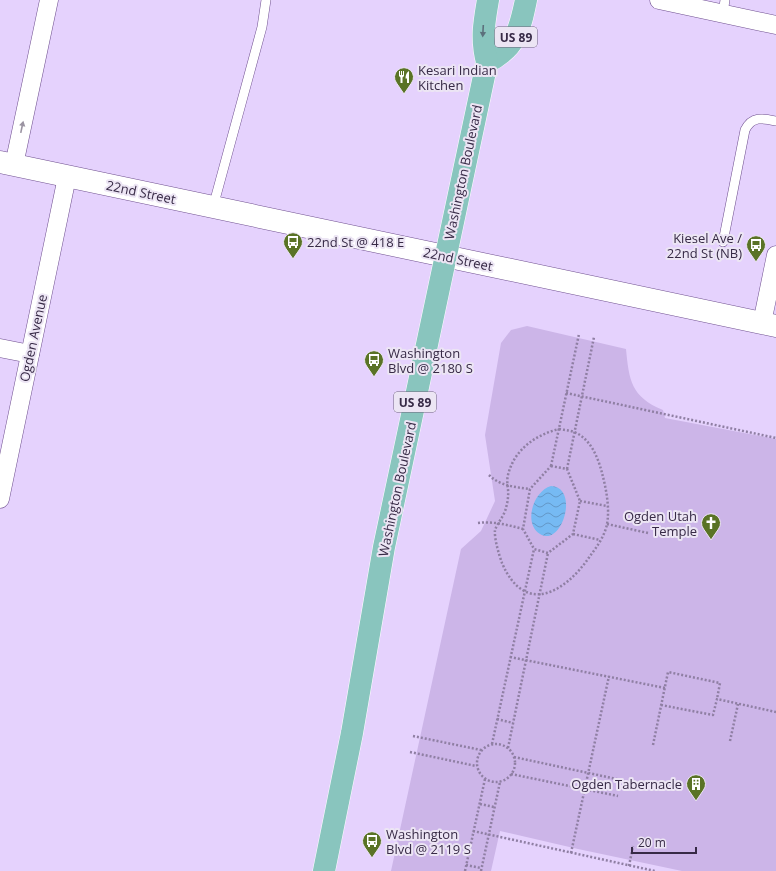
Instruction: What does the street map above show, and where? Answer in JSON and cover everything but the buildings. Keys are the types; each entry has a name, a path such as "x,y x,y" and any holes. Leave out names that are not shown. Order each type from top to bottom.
{"main road":[{"name":"Washington Boulevard","path":"324,871 352,733 384,547 487,62 483,38 488,0"},
{"name":"US 89","path":"487,62 503,53 516,37 520,28 526,0"}],"street":[{"path":"7,164 49,0"},
{"path":"665,1 724,7 776,25"},
{"name":"22nd Street","path":"7,164 769,325"},
{"name":"Ogden Avenue","path":"1,493 67,177"},
{"path":"769,325 776,255"},
{"path":"0,348 30,354"}],"lane":[{"path":"213,207 262,27 266,0"},
{"path":"723,242 745,130 748,123 756,119 776,121"}],"path":[{"path":"492,744 534,549 523,529 530,489 551,466 579,334"},
{"path":"508,748 548,553 573,534 580,501 567,469 594,337"},
{"path":"566,393 776,438"},
{"path":"559,429 574,432 585,440 593,449 599,461 607,506 607,524 600,540 576,576 563,586 547,593 540,595 525,592 512,579 502,563 497,547 495,530 505,512 508,495 507,476 512,464 529,443 539,435 559,429"},
{"path":"551,466 567,469"},
{"path":"489,475 494,480 507,486 530,489"},
{"path":"580,501 607,506"},
{"path":"478,523 500,523 523,529"},
{"path":"607,524 648,533"},
{"path":"573,534 600,540"},
{"path":"534,549 548,553"},
{"path":"510,657 665,688"},
{"path":"654,745 661,705 668,672 720,683 713,715 661,705"},
{"path":"571,853 586,790 609,676"},
{"path":"716,699 776,712"},
{"path":"730,742 738,704"},
{"path":"497,719 513,722"},
{"path":"413,736 481,750"},
{"path":"492,744 500,744 508,748 514,757 514,768 511,774 504,780 500,781 489,781 485,779 476,766 476,760 481,750 492,744"},
{"path":"410,752 476,766"},
{"path":"514,757 621,780"},
{"path":"511,774 618,796"},
{"path":"465,871 485,779"},
{"path":"466,865 481,870 500,781"},
{"path":"480,804 494,807"},
{"path":"473,831 655,871"},
{"path":"629,866 633,846"}],"shaded area":[{"path":"527,326 626,349 629,370 634,386 644,399 663,410 665,418 776,439 776,871 682,871 500,831 491,871 391,871 461,549 481,531 495,501 485,435 501,343 511,330"}],"water":[{"path":"551,486 560,489 565,496 566,505 565,516 561,525 555,533 548,536 540,534 535,529 531,516 532,508 539,494"}],"place":[{"name":"Kesari Indian Kitchen","path":"404,94"},
{"name":"22nd St @ 418 E","path":"293,259"},
{"name":"Kiesel Ave / 22nd St (NB)","path":"756,262"},
{"name":"Washington Blvd @ 2180 S","path":"374,377"},
{"name":"Ogden Utah Temple","path":"711,540"},
{"name":"Ogden Tabernacle","path":"696,801"},
{"name":"Washington Blvd @ 2119 S","path":"372,858"}]}
